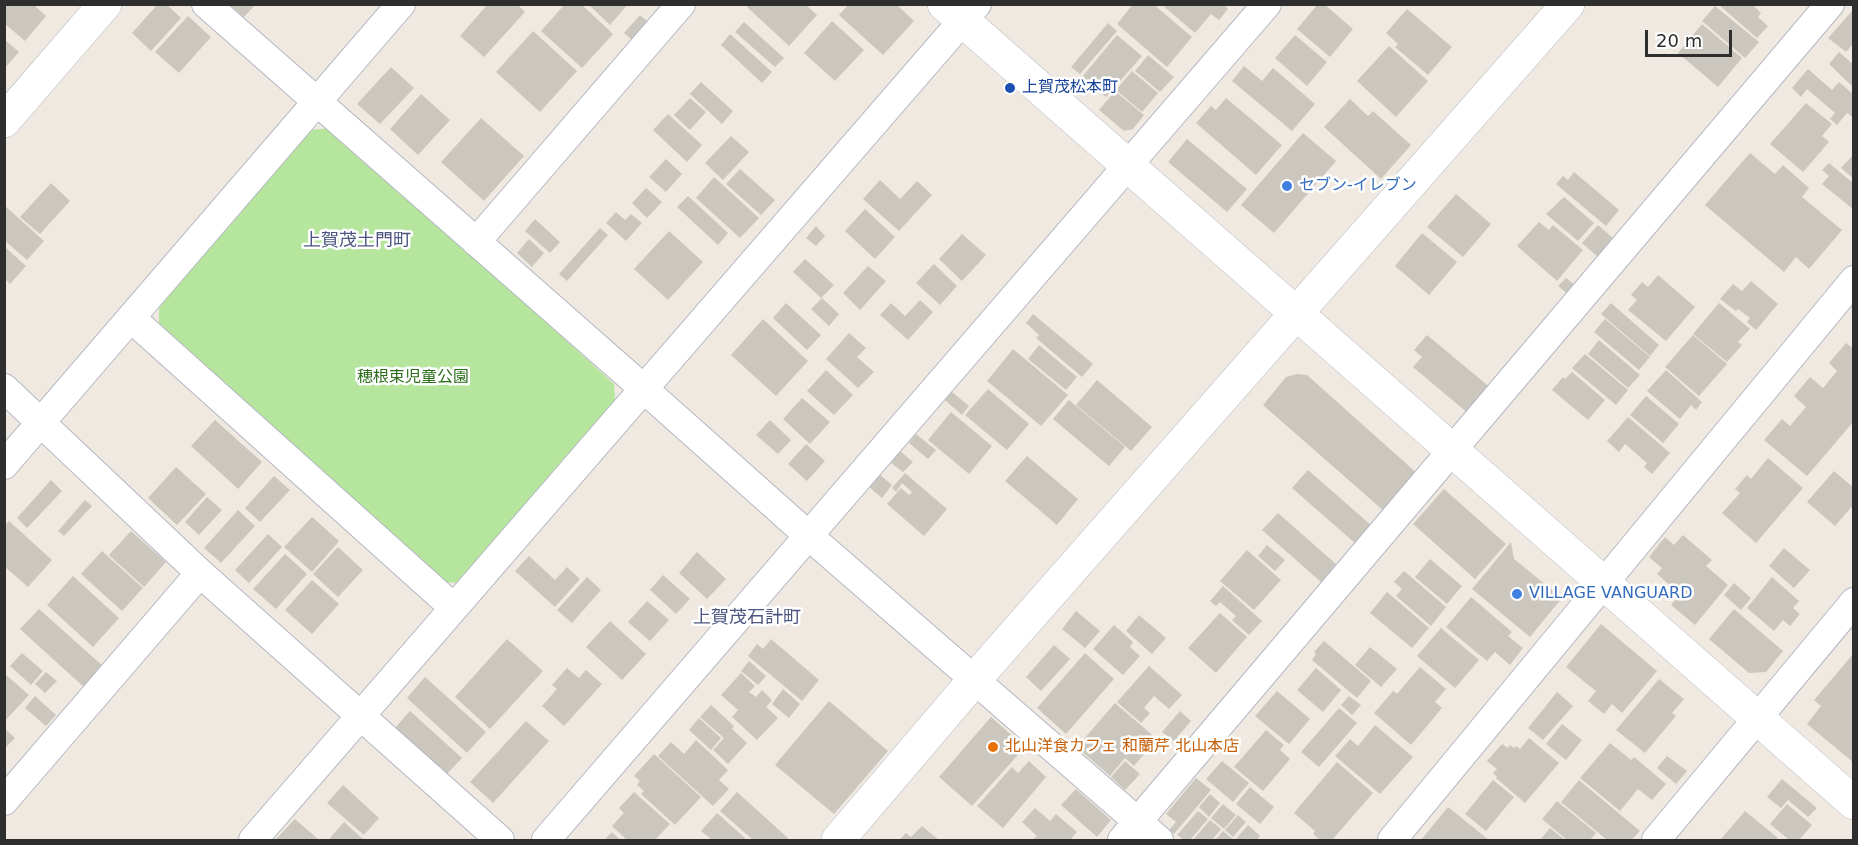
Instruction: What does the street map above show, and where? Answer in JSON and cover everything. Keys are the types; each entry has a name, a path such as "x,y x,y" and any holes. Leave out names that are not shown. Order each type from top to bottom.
{"street":[{"path":"4,121 105,4"},
{"path":"206,4 975,680 1130,831 1159,840"},
{"path":"4,465 401,4"},
{"path":"476,242 681,4"},
{"path":"546,840 1267,4"},
{"path":"838,840 975,680 1568,4"},
{"path":"1130,831 1830,4"},
{"path":"253,840 644,388 961,10 1128,166 1854,803"},
{"path":"1392,840 1854,280"},
{"path":"131,318 454,608"},
{"path":"4,388 42,421 200,573 500,840"},
{"path":"4,801 200,573"},
{"path":"1656,840 1854,602"}],"green space":[{"name":"穂根束児童公園","path":"332,128 614,384 615,401 459,583 443,582 159,323 159,301 310,130"}],"building":[{"path":"4,4 33,4 46,16 25,41 4,23"},
{"path":"158,4 166,4 181,18 151,51 132,33"},
{"path":"488,4 517,4 525,12 484,57 460,36"},
{"path":"565,4 581,4 613,34 582,68 541,31"},
{"path":"588,4 628,4 610,25"},
{"path":"749,4 805,4 817,15 789,46 747,7"},
{"path":"849,4 896,4 914,21 883,55 839,15"},
{"path":"1133,4 1153,4 1192,37 1167,67 1117,24"},
{"path":"1161,4 1223,4 1228,9 1219,20 1211,14 1195,33"},
{"path":"1318,4 1324,4 1353,29 1330,57 1297,29"},
{"path":"1718,4 1752,4 1761,13 1758,17 1768,26 1757,38"},
{"path":"230,5 255,5 244,17"},
{"path":"1715,6 1759,42 1745,58 1702,21"},
{"path":"1407,9 1452,47 1428,75 1395,47 1398,44 1386,33"},
{"path":"1854,9 1854,43 1846,52 1828,38"},
{"path":"640,15 652,25 636,43 624,33"},
{"path":"188,16 211,37 179,73 155,52"},
{"path":"832,21 864,50 835,81 804,53"},
{"path":"744,22 784,58 775,67 735,32"},
{"path":"1108,23 1117,31 1080,74 1071,67"},
{"path":"1702,24 1742,58 1718,87 1678,53"},
{"path":"533,31 577,71 540,112 496,72"},
{"path":"730,34 772,72 762,83 721,45"},
{"path":"1117,35 1142,56 1106,97 1082,77"},
{"path":"1295,35 1327,62 1307,86 1275,58"},
{"path":"4,39 19,52 4,69"},
{"path":"1389,46 1428,81 1396,117 1357,81"},
{"path":"1839,52 1854,65 1854,88 1829,64"},
{"path":"1148,55 1174,77 1160,92 1135,71"},
{"path":"1244,66 1262,81 1273,68 1315,104 1292,131 1232,81"},
{"path":"391,67 414,88 380,124 357,104"},
{"path":"1808,69 1832,90 1839,82 1854,95 1854,118 1847,113 1837,125 1830,119 1835,113 1807,89 1801,97 1792,88"},
{"path":"1132,71 1158,93 1142,112 1116,90"},
{"path":"701,82 733,111 722,124 690,94"},
{"path":"1115,91 1144,115 1133,129 1124,131 1099,110"},
{"path":"421,94 450,120 418,155 390,129"},
{"path":"690,98 706,112 690,130 674,115"},
{"path":"1226,98 1282,145 1256,175 1196,123 1211,106 1216,110"},
{"path":"1350,99 1368,116 1373,111 1411,145 1381,179 1324,127"},
{"path":"1806,103 1832,124 1822,136 1829,142 1803,172 1770,144"},
{"path":"668,114 702,145 687,162 653,130"},
{"path":"481,118 524,156 484,201 441,162"},
{"path":"1303,133 1336,161 1274,233 1241,205"},
{"path":"731,136 749,152 723,180 705,163"},
{"path":"1187,139 1247,189 1227,212 1168,162"},
{"path":"1750,153 1775,174 1783,165 1809,188 1802,197 1842,230 1809,269 1796,257 1784,272 1705,205"},
{"path":"1854,154 1854,179 1841,168"},
{"path":"666,159 682,174 666,192 649,177"},
{"path":"1829,163 1854,184 1854,210 1822,184 1829,176 1822,170"},
{"path":"740,169 775,200 761,215 726,184"},
{"path":"1574,172 1619,210 1606,226 1556,184 1563,176 1568,180"},
{"path":"714,177 759,218 740,238 696,198"},
{"path":"880,180 900,199 917,181 932,195 899,231 863,199"},
{"path":"51,183 70,201 40,234 20,217"},
{"path":"646,188 662,202 647,218 632,203"},
{"path":"1456,194 1491,224 1463,257 1427,227"},
{"path":"688,196 728,233 718,245 677,207"},
{"path":"1564,197 1594,223 1578,241 1546,214"},
{"path":"4,205 44,241 27,260 4,240"},
{"path":"865,209 895,237 875,259 845,231"},
{"path":"616,212 625,220 631,214 642,223 626,241 606,223"},
{"path":"535,219 560,242 550,253 525,231"},
{"path":"1539,222 1549,230 1553,225 1583,250 1557,281 1517,246"},
{"path":"1598,225 1613,238 1598,257 1582,243"},
{"path":"816,226 825,236 816,246 806,238"},
{"path":"600,228 608,235 567,281 559,274"},
{"path":"669,231 703,262 668,300 634,269"},
{"path":"1422,233 1457,262 1429,295 1395,266"},
{"path":"962,234 986,255 962,281 939,259"},
{"path":"529,239 544,253 532,267 517,253"},
{"path":"4,246 26,266 10,284 4,278"},
{"path":"805,259 834,285 821,298 793,272"},
{"path":"934,264 957,286 940,305 916,283"},
{"path":"868,266 886,281 860,310 843,293"},
{"path":"1658,275 1695,307 1666,341 1628,310 1637,300 1631,295 1642,282 1648,287"},
{"path":"1566,278 1576,286 1569,295 1558,286"},
{"path":"1751,281 1778,304 1756,330 1747,322 1750,318 1720,299 1733,284 1742,291"},
{"path":"822,298 839,314 829,326 811,309"},
{"path":"920,300 933,312 908,340 880,315 891,303 905,316"},
{"path":"786,303 821,335 807,350 773,318"},
{"path":"1611,303 1659,345 1650,356 1601,314"},
{"path":"1719,303 1750,329 1738,342 1742,345 1727,362 1693,334"},
{"path":"1033,314 1093,364 1082,377 1036,338 1039,335 1026,323"},
{"path":"763,319 808,361 776,396 731,355"},
{"path":"1605,319 1650,357 1639,370 1594,332"},
{"path":"849,333 866,348 857,357 874,372 858,388 826,359"},
{"path":"1427,335 1492,389 1470,415 1413,367 1422,357 1414,350"},
{"path":"1693,335 1727,364 1699,396 1665,367"},
{"path":"1599,340 1640,375 1628,388 1588,354"},
{"path":"1846,343 1854,349 1854,421 1807,476 1764,440 1782,419 1790,426 1806,407 1794,396 1810,377 1823,388 1837,371 1829,363"},
{"path":"1039,345 1077,377 1066,390 1028,359"},
{"path":"1013,349 1068,395 1041,426 987,381"},
{"path":"1585,354 1628,390 1616,405 1572,368"},
{"path":"826,370 853,395 834,415 807,391"},
{"path":"1666,370 1702,402 1696,410 1691,405 1680,419 1647,391"},
{"path":"1572,372 1605,400 1588,420 1552,390 1563,377 1565,379"},
{"path":"1297,374 1307,375 1419,475 1385,512 1263,405 1286,377"},
{"path":"1097,380 1152,427 1131,451 1076,405"},
{"path":"988,389 1029,424 1007,450 965,415"},
{"path":"952,392 969,406 962,415 945,400"},
{"path":"1646,396 1679,424 1663,443 1630,415"},
{"path":"802,398 830,422 810,444 783,419"},
{"path":"1069,400 1125,447 1109,466 1053,419"},
{"path":"951,412 992,446 969,474 928,440"},
{"path":"1628,417 1670,453 1652,474 1644,467 1647,463 1625,444 1619,452 1607,441"},
{"path":"215,420 262,462 238,489 191,446"},
{"path":"770,420 791,440 778,454 756,435"},
{"path":"916,434 936,450 928,459 909,443"},
{"path":"806,444 825,461 807,481 788,464"},
{"path":"900,451 913,462 903,472 891,463"},
{"path":"1027,456 1078,499 1057,525 1005,481"},
{"path":"1768,458 1803,488 1756,543 1722,513 1740,493 1735,489 1747,475 1751,479"},
{"path":"176,467 206,494 177,525 148,498"},
{"path":"1308,470 1372,526 1356,544 1292,488"},
{"path":"1834,471 1854,488 1854,504 1835,526 1807,502"},
{"path":"878,473 892,485 882,498 868,486"},
{"path":"905,473 947,509 924,536 887,504 901,488 909,495 912,492 902,483 896,492 892,488"},
{"path":"274,476 290,490 260,522 245,508"},
{"path":"51,480 62,491 27,528 17,518"},
{"path":"1444,489 1506,544 1475,579 1413,524"},
{"path":"207,497 222,510 199,535 185,522"},
{"path":"85,500 92,506 64,536 58,531"},
{"path":"238,510 255,526 221,563 204,548"},
{"path":"1278,513 1336,564 1321,582 1262,530"},
{"path":"312,517 339,541 312,572 284,547"},
{"path":"9,521 52,560 28,587 4,566 4,526"},
{"path":"131,531 166,562 144,587 109,555"},
{"path":"268,534 282,547 249,583 235,570"},
{"path":"1683,535 1712,560 1706,566 1728,585 1695,625 1671,605 1680,594 1657,574 1662,568 1649,557 1665,537 1674,545"},
{"name":"VILLAGE VANGUARD","path":"1511,542 1514,559 1562,598 1530,637 1472,589"},
{"path":"1267,545 1285,560 1275,571 1258,556"},
{"path":"338,547 363,570 338,597 313,574"},
{"path":"1784,548 1810,570 1794,588 1769,566"},
{"path":"1247,550 1281,580 1254,610 1220,581"},
{"path":"102,551 143,588 122,611 81,574"},
{"path":"697,552 726,579 707,599 679,573"},
{"path":"285,554 307,574 276,609 253,589"},
{"path":"529,556 555,580 567,567 580,579 555,607 515,571"},
{"path":"1430,559 1462,586 1447,604 1415,577"},
{"path":"1404,571 1446,607 1431,626 1396,596 1402,589 1394,582"},
{"path":"663,575 690,599 676,614 650,590"},
{"path":"73,576 119,618 93,647 47,605"},
{"path":"587,577 601,590 572,623 557,610"},
{"path":"1772,577 1799,601 1793,608 1800,614 1790,626 1783,620 1774,631 1747,608"},
{"path":"312,580 339,604 312,634 285,610"},
{"path":"1734,583 1751,598 1741,610 1724,595"},
{"path":"1223,586 1262,621 1249,635 1232,620 1236,616 1220,602 1216,606 1210,601"},
{"path":"1387,592 1429,628 1412,648 1370,613"},
{"path":"1471,597 1512,632 1508,636 1523,648 1510,665 1495,652 1487,661 1446,627"},
{"path":"647,601 669,620 650,641 628,622"},
{"path":"39,609 105,668 86,689 20,629"},
{"path":"1734,609 1783,651 1766,672 1749,673 1709,639"},
{"path":"1076,611 1100,631 1085,648 1062,629"},
{"path":"1220,613 1247,637 1216,673 1188,648"},
{"path":"1139,615 1166,638 1152,654 1126,631"},
{"path":"610,621 646,654 622,680 586,647"},
{"path":"1601,624 1657,671 1622,713 1612,704 1604,714 1588,701 1596,691 1566,667"},
{"path":"1114,625 1133,642 1130,647 1140,656 1123,675 1093,649"},
{"path":"1441,628 1479,660 1455,688 1417,656"},
{"path":"507,639 543,671 490,729 455,697"},
{"path":"771,639 819,680 802,701 748,656 757,644 763,649"},
{"path":"1324,641 1371,681 1357,698 1312,660 1316,654 1314,652"},
{"path":"1054,645 1070,659 1041,691 1026,677"},
{"path":"1370,647 1397,669 1381,687 1355,665"},
{"path":"22,653 43,671 31,685 10,666"},
{"path":"1085,653 1114,679 1066,734 1037,708"},
{"path":"1854,653 1854,763 1807,724 1821,706 1814,700"},
{"path":"749,661 766,676 758,685 741,671"},
{"path":"1149,666 1182,695 1169,709 1154,696 1144,708 1150,713 1141,723 1117,702"},
{"path":"1420,667 1446,689 1435,702 1442,708 1411,745 1374,713 1393,691 1397,694"},
{"path":"567,668 579,678 586,670 602,684 564,726 542,706 557,689 552,685"},
{"path":"1316,668 1341,690 1323,712 1297,690"},
{"path":"46,672 57,681 45,693 35,684"},
{"path":"4,673 29,695 4,722"},
{"path":"741,673 755,686 749,692 756,697 762,690 772,700 766,707 778,718 757,740 732,717 738,710 721,695"},
{"path":"425,677 486,732 467,753 407,698"},
{"path":"1659,679 1684,699 1672,713 1676,716 1645,753 1616,730"},
{"path":"783,689 800,704 789,718 772,704"},
{"path":"1277,691 1310,719 1289,744 1255,716"},
{"path":"1557,692 1573,706 1543,740 1528,728"},
{"path":"35,696 56,715 46,726 25,708"},
{"path":"1349,696 1361,705 1352,715 1341,705"},
{"path":"829,701 888,751 834,814 775,765"},
{"path":"1115,703 1157,739 1134,766 1125,758 1110,776 1077,747"},
{"path":"711,705 734,726 732,729 747,743 728,764 713,750 724,738 700,717"},
{"path":"1339,708 1357,723 1319,767 1301,752"},
{"path":"410,711 462,758 445,776 394,729"},
{"path":"1180,711 1191,721 1174,741 1162,732"},
{"path":"991,717 1025,747 972,806 939,777"},
{"path":"699,718 721,738 711,750 689,730"},
{"path":"526,721 549,741 493,803 470,782"},
{"path":"1562,724 1582,740 1566,760 1546,744"},
{"path":"1375,725 1413,757 1380,794 1335,756 1350,739 1358,746"},
{"path":"4,728 15,738 4,749"},
{"path":"1266,730 1284,745 1280,750 1290,759 1263,791 1234,767"},
{"path":"1529,738 1559,763 1525,803 1496,778 1493,773 1497,769 1487,761 1502,744 1508,748 1510,745 1520,749"},
{"path":"696,740 728,770 719,780 729,789 713,806 658,756 671,742 684,754"},
{"path":"1610,743 1631,760 1634,757 1666,784 1652,800 1638,789 1620,811 1580,778"},
{"path":"654,754 701,797 675,825 641,794 644,791 637,785 640,781 634,776"},
{"path":"1667,756 1687,771 1676,784 1657,768"},
{"path":"1029,761 1046,777 1003,828 977,806 1012,767 1018,773"},
{"path":"1125,761 1140,774 1125,790 1111,777"},
{"path":"1222,761 1249,783 1233,802 1206,779"},
{"path":"1337,762 1373,793 1332,840 1320,840 1313,834 1315,831 1294,813"},
{"path":"1196,778 1211,790 1174,834 1169,830 1176,822 1166,814"},
{"path":"1782,779 1817,808 1808,817 1788,800 1781,808 1767,797"},
{"path":"1493,780 1514,797 1486,831 1465,814"},
{"path":"1579,780 1640,831 1631,840 1607,840 1561,802"},
{"path":"343,785 379,818 364,835 327,803"},
{"path":"1250,787 1274,807 1260,824 1236,804"},
{"path":"1076,789 1111,820 1097,837 1061,805"},
{"path":"634,792 670,824 655,840 627,840 612,826 624,813 619,808"},
{"path":"737,792 788,838 786,840 753,840 720,811"},
{"path":"1210,794 1220,803 1209,817 1199,807"},
{"path":"1557,801 1596,833 1590,840 1567,840 1542,819"},
{"path":"1223,804 1236,815 1224,829 1211,818"},
{"path":"1787,804 1812,825 1799,840 1789,840 1770,824"},
{"path":"1448,807 1489,840 1421,840"},
{"path":"1035,808 1050,821 1056,814 1077,832 1070,840 1032,840 1037,836 1022,822"},
{"path":"1198,811 1208,819 1190,840 1184,840 1177,835"},
{"path":"1745,811 1778,838 1775,840 1720,840"},
{"path":"717,813 745,840 712,840 701,831"},
{"path":"1238,815 1246,822 1233,837 1225,830"},
{"path":"295,819 319,840 275,840"},
{"path":"1210,820 1221,829 1212,840 1193,840"},
{"path":"344,822 364,840 332,840 330,838"},
{"path":"1248,825 1260,836 1257,840 1235,840"},
{"path":"922,826 939,840 899,840 906,833 911,837"},
{"path":"1550,828 1565,840 1540,840"},
{"path":"1223,831 1234,840 1215,840"},
{"path":"612,832 620,840 604,840"}],"place":[{"name":"上賀茂松本町","path":"1010,88"},
{"name":"セブン-イレブン","path":"1287,186"},
{"name":"VILLAGE VANGUARD","path":"1517,594"},
{"name":"北山洋食カフェ 和蘭芹 北山本店","path":"993,747"}],"district":[{"name":"上賀茂土門町","path":"357,241"},
{"name":"上賀茂石計町","path":"747,618"}]}
